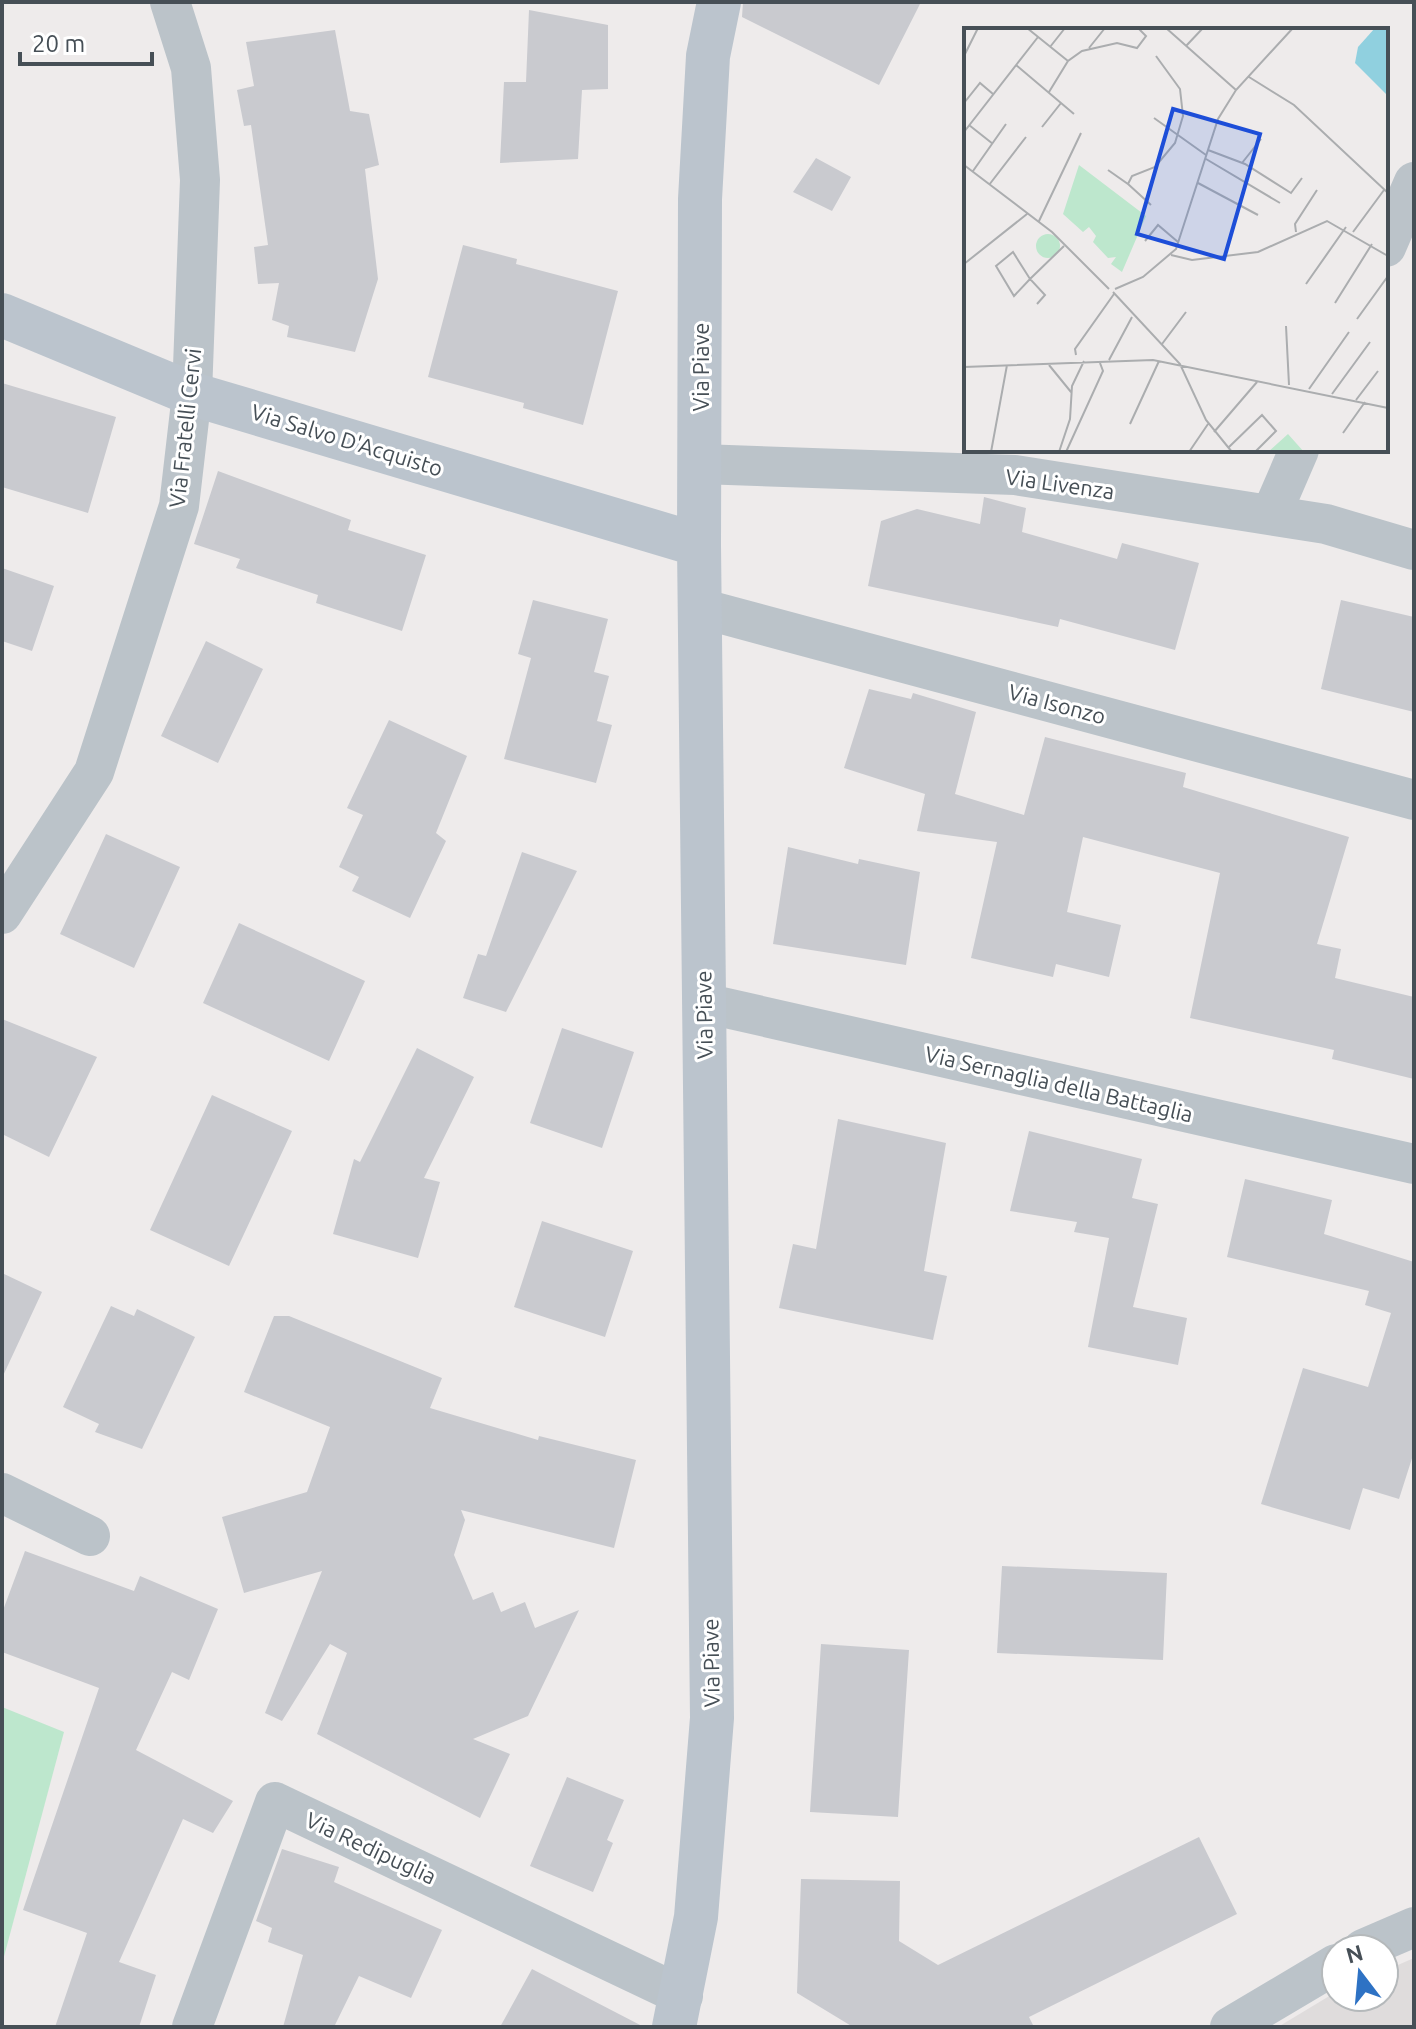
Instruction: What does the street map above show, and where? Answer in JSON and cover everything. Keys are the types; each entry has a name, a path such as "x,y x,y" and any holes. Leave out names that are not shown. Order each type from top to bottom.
{"main road":[{"name":"Via Piave","path":"679,2012 696,1917 712,1718 699,545 700,199 708,56 719,2"},
{"name":"Via Salvo D'Acquisto","path":"2,315 192,394 699,545"}],"street":[{"name":"Via Fratelli Cervi","path":"2,914 94,772 179,506 192,394 200,180 191,68 170,2"},
{"path":"1388,242 1414,182"},
{"path":"1271,515 1298,452"},
{"name":"Via Livenza","path":"700,464 1015,475 1326,524 1414,550"},
{"name":"Via Isonzo","path":"700,608 1414,800"},
{"name":"Via Sernaglia della Battaglia","path":"704,1003 1414,1164"},
{"path":"2,1493 90,1536"},
{"name":"Via Redipuglia","path":"192,2027 275,1802 679,2012"},
{"path":"1230,2027 1320,1974"}],"shaded area":[{"path":"1414,1958 1414,2027 1278,2027 1320,2002 1320,2013 1400,2013 1400,1964"}],"green space":[{"path":"2,1707 64,1732 2,1964"}],"building":[{"path":"743,2 921,2 879,85 742,17"},
{"path":"529,10 608,25 608,89 582,90 578,159 500,163 504,82 526,82"},
{"path":"335,30 350,111 369,114 379,165 365,169 378,279 355,352 287,337 289,326 272,320 279,283 258,284 254,247 268,245 251,125 244,126 237,90 254,86 246,42"},
{"path":"816,158 851,177 832,211 793,192"},
{"path":"463,245 517,259 516,264 618,291 583,425 523,408 524,403 428,377"},
{"path":"2,383 116,417 88,513 2,487"},
{"path":"218,471 351,520 348,530 426,555 402,631 316,603 318,595 236,568 240,559 194,544"},
{"path":"984,497 1026,508 1022,532 1117,559 1122,543 1199,563 1175,650 1060,619 1058,627 868,586 881,521 917,509 980,524"},
{"path":"2,568 54,586 32,651 2,641"},
{"path":"533,600 608,619 594,672 609,676 597,721 612,725 596,783 504,759 531,658 518,654"},
{"path":"1341,600 1414,617 1414,712 1321,689"},
{"path":"206,641 263,669 218,763 161,736"},
{"path":"869,689 911,699 913,693 976,712 955,794 1024,815 1045,737 1186,773 1183,787 1349,837 1317,944 1341,949 1335,978 1414,997 1414,1079 1332,1059 1334,1050 1190,1018 1220,873 1083,837 1067,912 1121,925 1109,977 1056,964 1053,977 971,958 997,842 917,831 925,794 844,768"},
{"path":"389,720 467,756 436,833 446,841 410,918 352,891 359,877 339,867 363,815 347,808"},
{"path":"106,834 180,867 134,968 60,934"},
{"path":"788,847 858,864 859,859 920,872 906,965 773,944"},
{"path":"522,852 577,871 506,1012 463,998 478,954 486,956"},
{"path":"239,923 365,981 329,1061 203,1003"},
{"path":"2,1019 97,1057 49,1157 2,1134"},
{"path":"562,1028 634,1052 602,1148 530,1123"},
{"path":"417,1048 474,1077 424,1178 440,1182 418,1258 333,1234 354,1159 360,1162"},
{"path":"212,1095 292,1131 229,1266 150,1230"},
{"path":"838,1119 946,1143 924,1271 947,1276 933,1340 779,1308 793,1244 816,1249"},
{"path":"1029,1131 1142,1159 1132,1198 1158,1204 1133,1307 1187,1318 1178,1365 1088,1347 1109,1238 1074,1232 1077,1222 1010,1211"},
{"path":"1245,1179 1332,1200 1324,1234 1414,1262 1414,1452 1399,1499 1363,1488 1350,1530 1261,1504 1303,1368 1368,1387 1391,1313 1365,1305 1369,1291 1227,1257"},
{"path":"542,1221 633,1251 605,1337 514,1307"},
{"path":"2,1273 42,1292 2,1378"},
{"path":"111,1306 134,1316 137,1309 195,1337 142,1449 95,1432 99,1424 63,1407"},
{"path":"274,1316 289,1316 442,1378 430,1408 538,1440 539,1436 636,1460 614,1548 461,1510 465,1520 454,1555 473,1600 493,1592 501,1612 525,1602 535,1628 579,1610 528,1716 473,1739 510,1754 480,1818 317,1734 347,1653 330,1644 282,1721 265,1713 322,1571 244,1593 222,1517 307,1492 330,1427 244,1392"},
{"path":"25,1551 134,1591 140,1576 218,1609 189,1680 172,1672 136,1750 233,1801 213,1833 183,1819 119,1962 156,1975 139,2027 55,2027 87,1933 23,1910 99,1688 2,1652 2,1613"},
{"path":"1002,1566 1167,1573 1163,1660 997,1653"},
{"path":"821,1644 909,1650 898,1817 810,1812"},
{"path":"567,1777 624,1800 607,1840 613,1843 593,1892 530,1866"},
{"path":"1199,1837 1237,1914 1029,2017 1034,2027 853,2027 797,1993 801,1879 900,1881 899,1941 938,1965"},
{"path":"282,1849 339,1867 334,1882 442,1930 411,1998 359,1976 334,2027 283,2027 303,1955 268,1942 272,1928 256,1921"},
{"path":"532,1969 644,2027 500,2027"}]}
